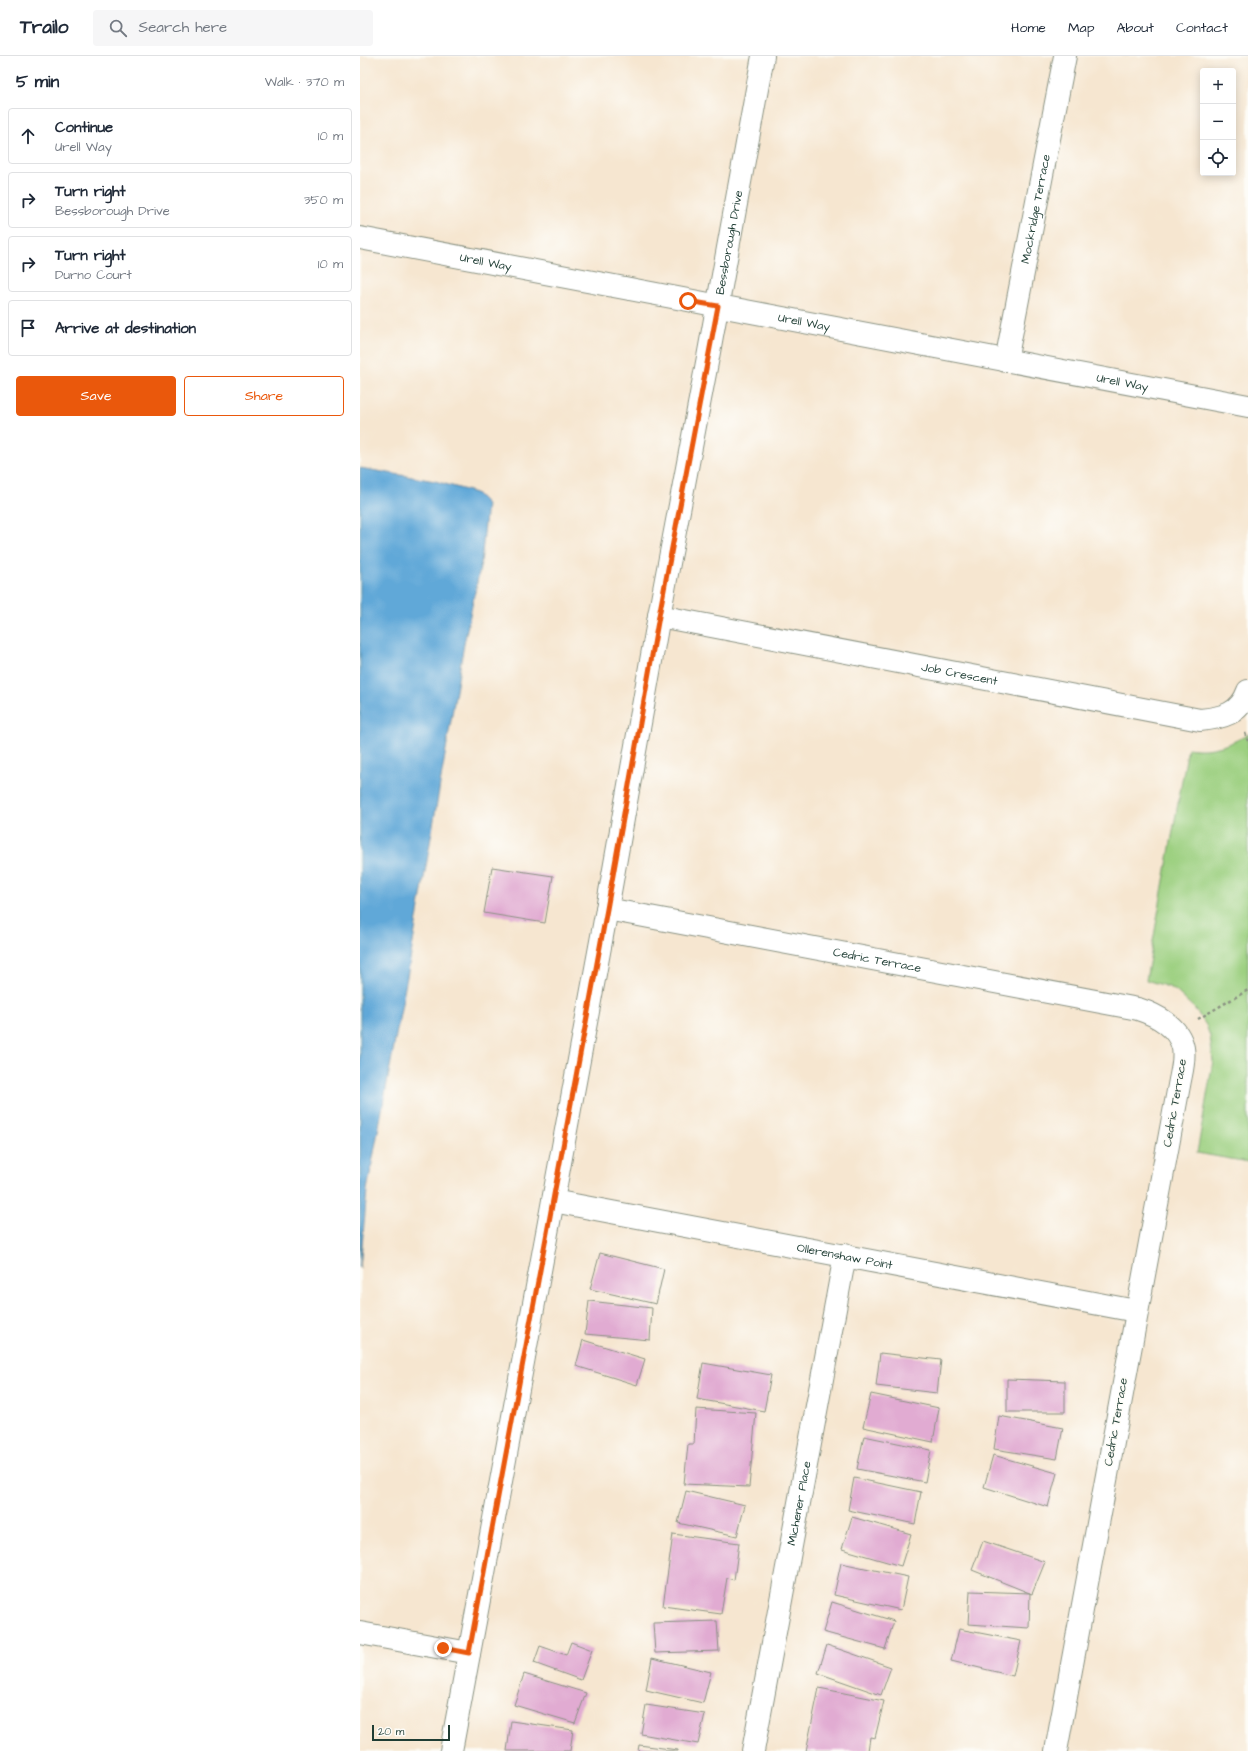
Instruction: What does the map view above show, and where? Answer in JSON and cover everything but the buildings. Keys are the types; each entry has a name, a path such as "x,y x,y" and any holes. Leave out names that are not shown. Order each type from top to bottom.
{"street":[{"name":"Bessborough Drive","path":"451,1751 763,56"},
{"name":"Mockridge Terrace","path":"1006,361 1065,56"},
{"name":"Urell Way","path":"360,238 1248,406"},
{"name":"Job Crescent","path":"659,616 1200,720 1218,719 1234,712 1245,700 1248,691"},
{"name":"Cedric Terrace","path":"607,909 1138,1008 1159,1017 1170,1026 1178,1037 1183,1048 1184,1060 1136,1311 1056,1751"},
{"name":"Ollerenshaw Point","path":"553,1201 1136,1311"},
{"name":"Michener Place","path":"753,1751 845,1256"},
{"path":"360,1633 469,1653"}],"path":[{"path":"1245,733 1248,740"},
{"path":"1198,1019 1248,990"}],"green space":[{"path":"1248,734 1248,1162 1197,1153 1213,1061 1210,1036 1206,1025 1195,1009 1176,991 1169,987 1146,980 1188,748 1204,749 1220,747"}],"water":[{"path":"360,468 435,481 476,493 487,504 481,563 464,644 409,966 367,1190 360,1268"}],"route":[{"path":"443,1648 469,1653 607,909 659,616 718,306 688,301"}]}
